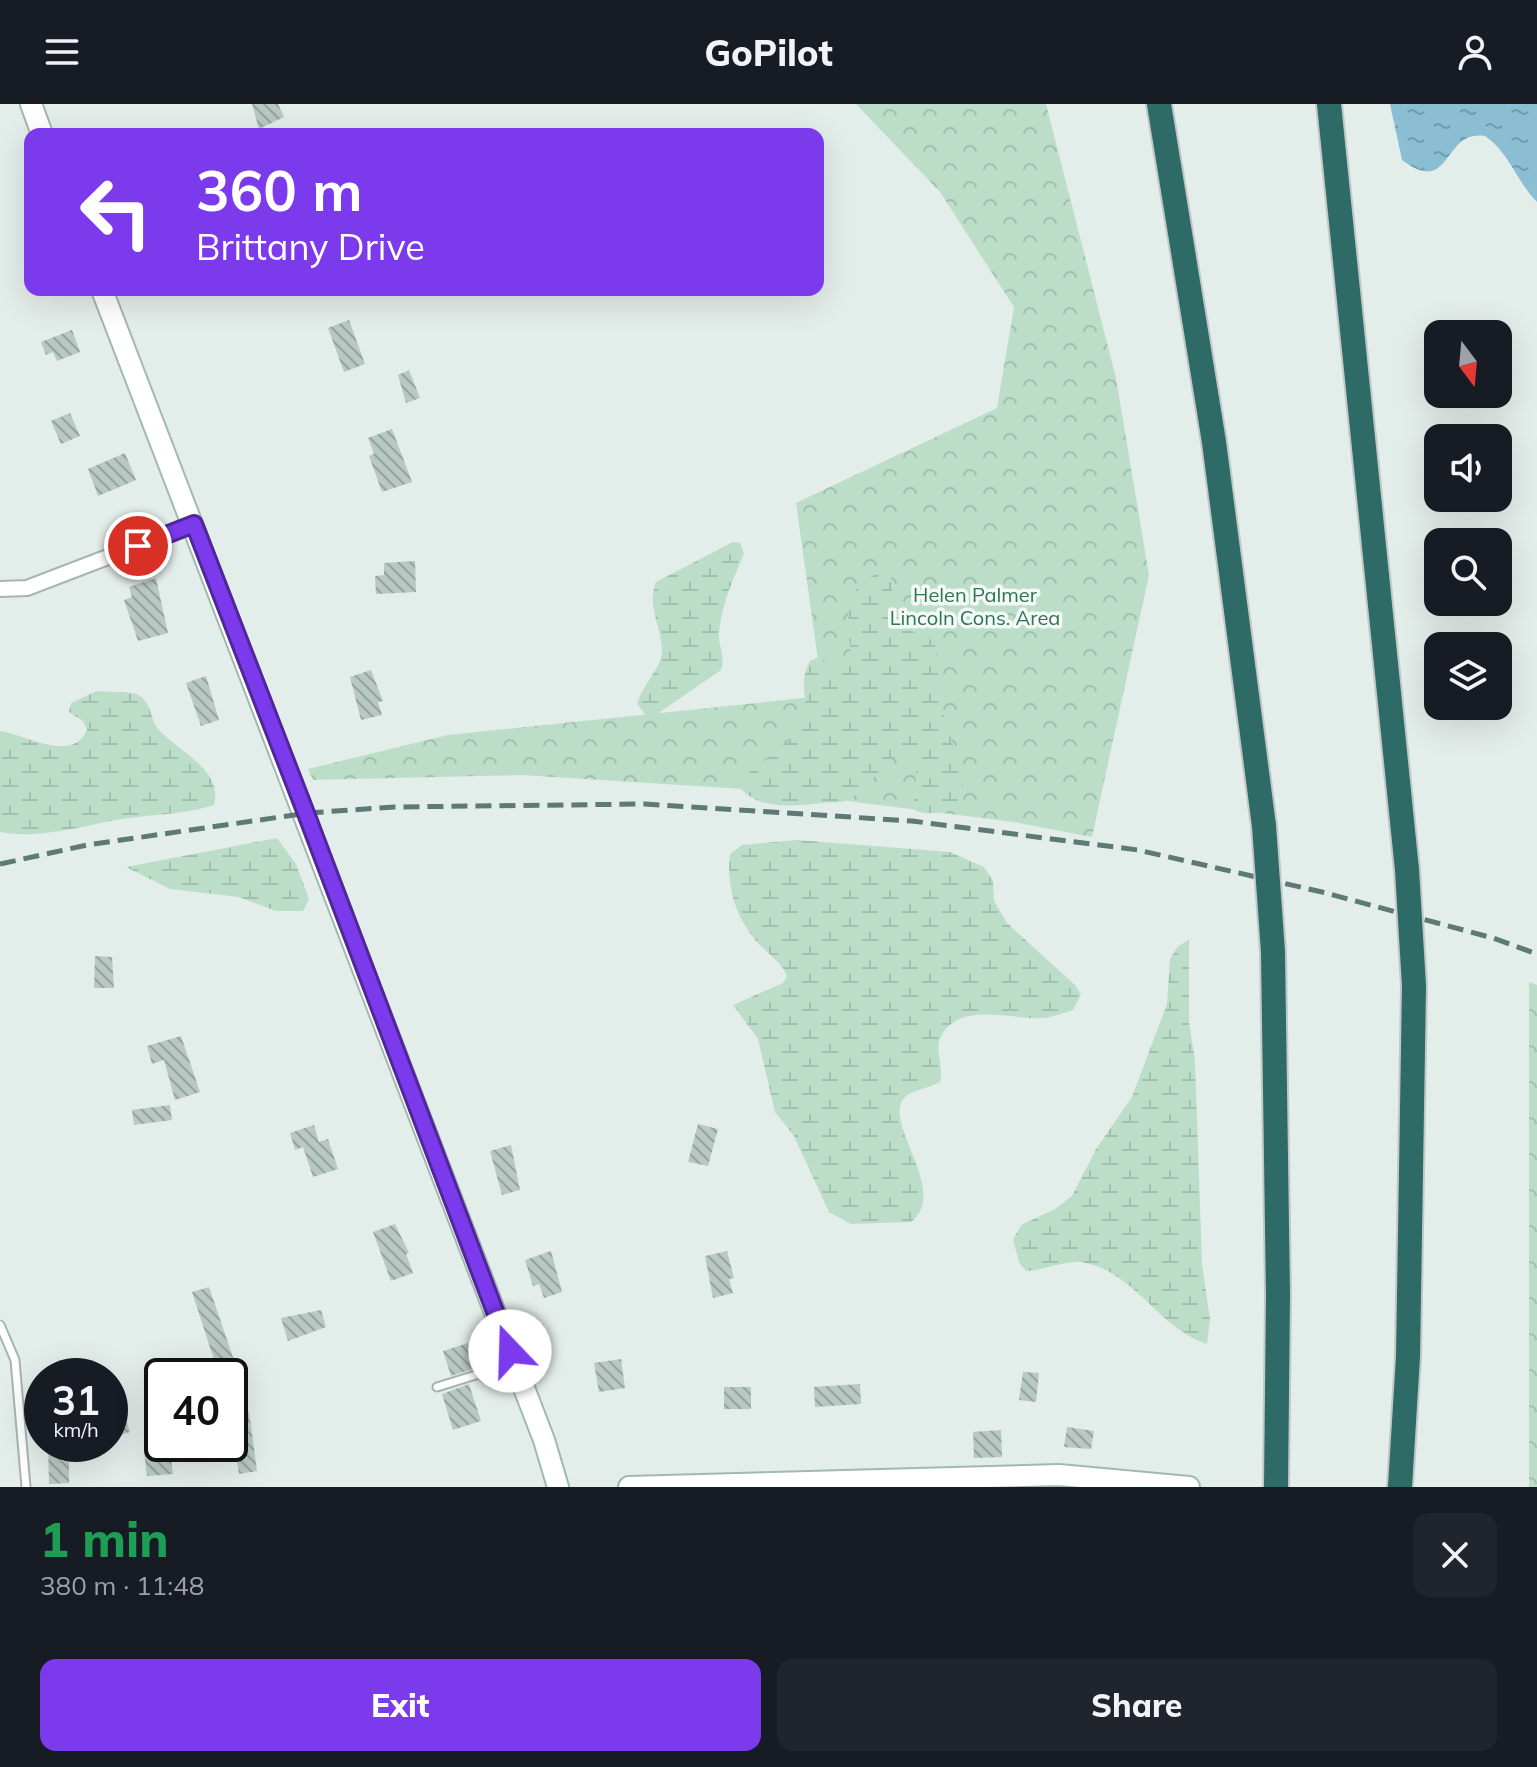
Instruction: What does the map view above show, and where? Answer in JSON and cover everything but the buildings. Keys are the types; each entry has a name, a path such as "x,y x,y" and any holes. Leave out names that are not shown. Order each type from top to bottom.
{"highway":[{"path":"1159,104 1214,442 1264,826 1273,952 1276,1487"},
{"path":"1329,104 1407,870 1414,986 1408,1357 1400,1485"}],"street":[{"path":"31,104 40,128"},
{"path":"104,296 308,813 558,1487"},
{"path":"0,589 27,588 194,524"},
{"path":"629,1487 961,1483 1059,1475 1189,1487"}],"lane":[{"path":"0,1325 17,1376 26,1487"},
{"path":"437,1387 479,1374 494,1384 524,1389"}],"green space":[{"name":"Helen Palmer Lincoln Cons. Area","path":"856,104 1046,104 1116,378 1149,575 1092,837 1014,822 760,790 521,775 313,780 308,769 448,735 823,696 796,503 997,408 1014,307 940,192"},
{"path":"733,542 740,543 744,554 720,623 721,670 653,717 646,715 637,704 662,652 653,600 656,582"},
{"path":"888,568 901,623 935,643 942,709 964,781 960,802 938,812 915,810 915,765 897,756 857,793 842,802 786,806 759,801 748,795 738,785 741,778 781,748 804,720 804,679 810,661 817,658 840,666 851,661 848,617 853,595 860,585"},
{"path":"97,691 132,693 144,699 158,729 196,762 212,781 214,805 49,833 0,832 0,731 47,744 71,745 80,740 87,730 83,721 69,712 71,703"},
{"path":"277,838 296,864 309,899 303,911 276,911 239,897 170,889 126,867"},
{"path":"797,840 950,852 984,867 993,881 994,901 1007,923 1075,985 1081,995 1073,1010 1050,1017 971,1016 947,1027 939,1044 940,1082 908,1095 900,1108 901,1122 920,1175 923,1193 921,1209 911,1222 851,1224 829,1212 794,1136 775,1112 758,1039 733,1005 783,983 787,976 780,964 753,937 740,916 730,880 730,854 742,845"},
{"path":"1189,940 1189,1022 1195,1061 1202,1264 1210,1320 1207,1344 1174,1326 1117,1276 1100,1267 1075,1262 1026,1271 1020,1264 1013,1240 1021,1225 1055,1209 1072,1196 1096,1149 1132,1097 1167,1004 1170,959 1178,946"},
{"path":"1529,982 1537,985 1537,1487 1529,1487"}],"water":[{"path":"1390,104 1537,104 1537,202 1500,150 1485,136 1471,137 1461,142 1439,167 1430,171 1418,170 1402,160"}],"railway":[{"path":"0,864 87,845 308,813 394,807 645,804 912,821 1138,850 1322,892 1493,938 1537,954"}],"route":[{"path":"138,546 194,524 308,813 401,1069 510,1351"}]}
